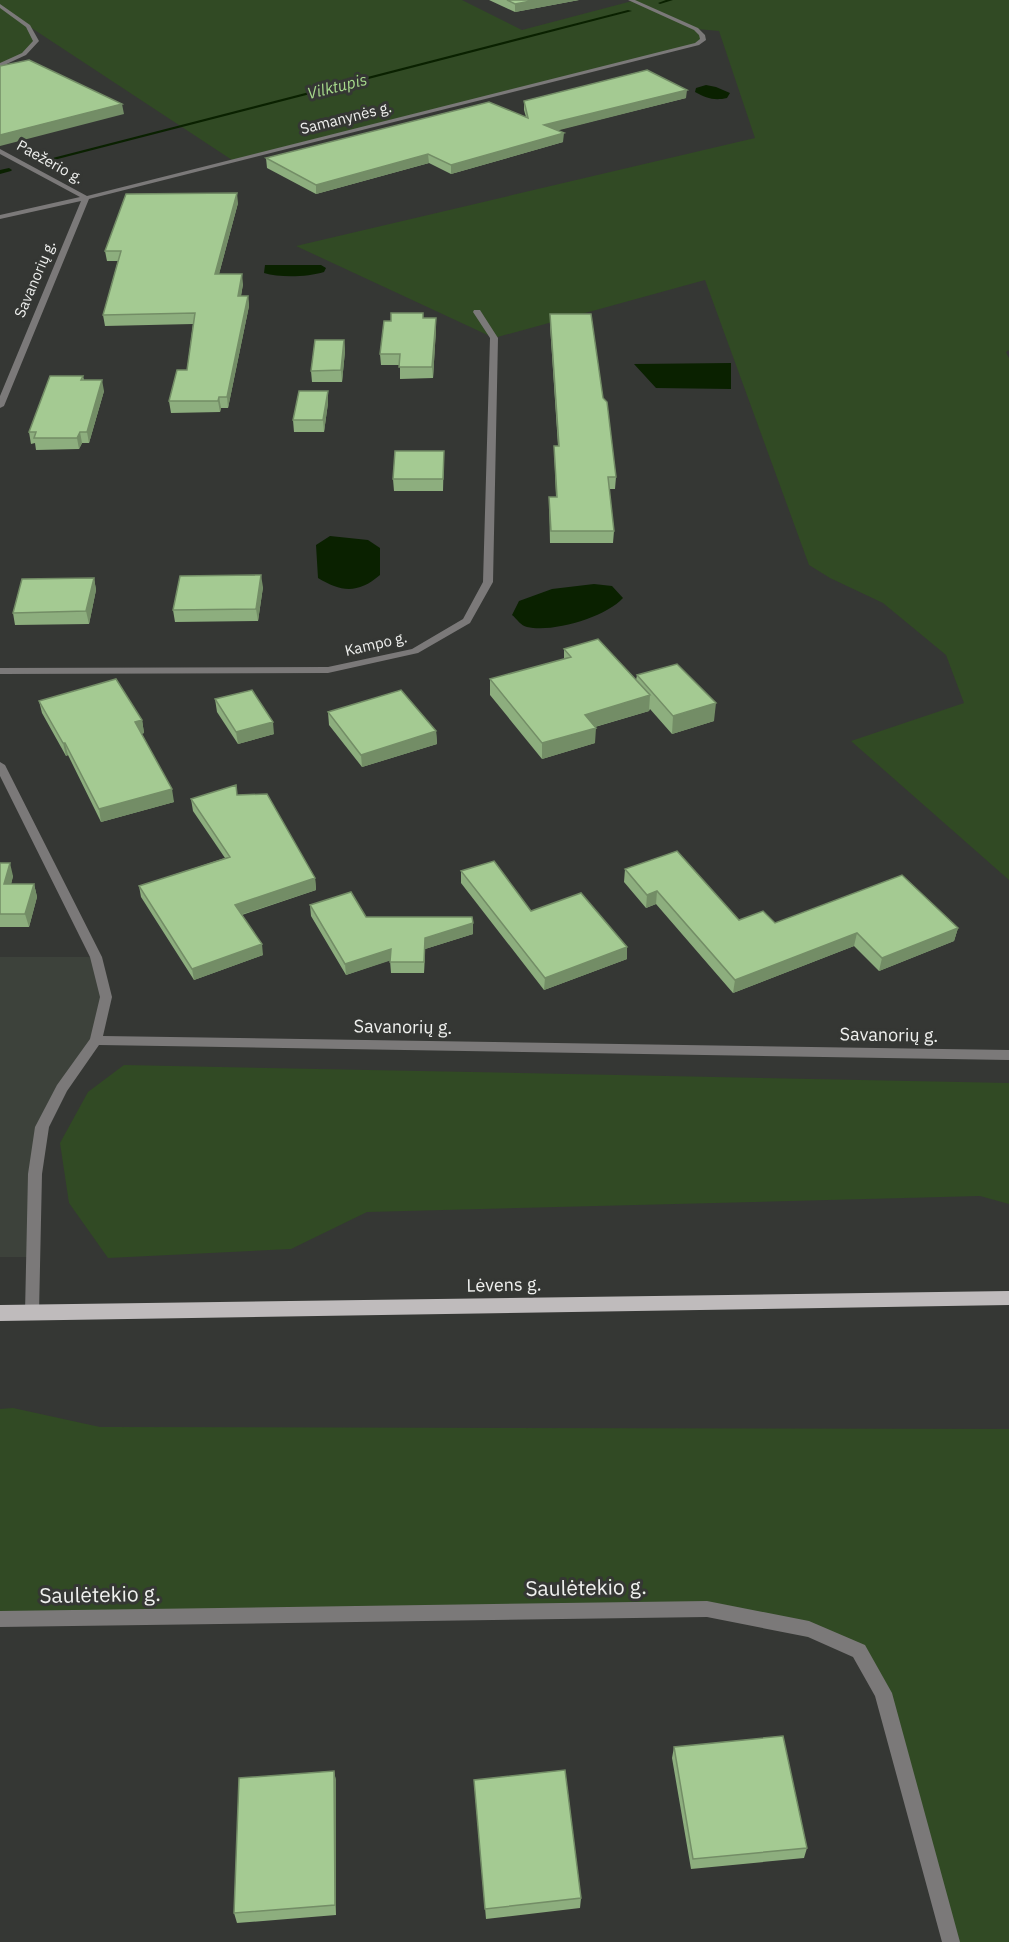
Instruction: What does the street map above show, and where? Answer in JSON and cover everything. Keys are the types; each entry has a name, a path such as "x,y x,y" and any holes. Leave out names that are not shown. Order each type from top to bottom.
{"main road":[{"name":"Lėvens g.","path":"0,1313 1009,1298"}],"street":[{"name":"Samanynės g.","path":"0,217 86,198 697,44 703,40 702,35 696,29 631,0"},
{"path":"0,6 28,26 36,41 24,54 0,65"},
{"name":"Paežerio g.","path":"0,151 86,198"},
{"name":"Savanorių g.","path":"0,406 86,198"},
{"name":"Kampo g.","path":"0,671 328,670 415,651 467,621 488,582 494,338 477,312"},
{"path":"0,765 96,957 106,997 96,1040 62,1088 42,1127 35,1174 32,1313"},
{"name":"Savanorių g.","path":"96,1040 1009,1055"},
{"name":"Saulėtekio g.","path":"0,1619 707,1609 809,1629 859,1651 883,1693 951,1942"}],"shaded area":[{"path":"0,0 462,0 522,30 636,0 1009,0 1009,350 1006,352 1009,358 1009,880 851,741 964,703 946,655 883,603 830,578 809,565 705,280 494,338 296,246 755,138 719,31 697,29 703,40 697,44 232,160 30,27 36,41 24,54 0,65"},
{"path":"706,85 730,93 727,98 714,99 695,92 696,88"},
{"path":"265,265 321,265 326,268 324,272 317,274 286,276 264,273"},
{"path":"731,363 731,389 656,388 634,364"},
{"path":"330,536 368,540 380,548 380,575 364,585 349,589 334,586 318,578 316,545"},
{"path":"594,584 612,586 623,598 592,617 551,628 525,626 512,615 519,601 552,589"},
{"path":"0,957 96,957 106,997 96,1040 42,1127 33,1257 0,1257"},
{"path":"124,1065 1009,1083 1009,1204 980,1196 367,1212 291,1249 108,1258 69,1203 60,1143 88,1092"},
{"path":"13,1408 100,1427 1009,1429 1009,1942 951,1942 883,1693 859,1651 707,1609 0,1617 0,1409"}],"building":[{"path":"507,0 536,0 515,4"},
{"path":"29,60 122,104 0,135 0,66"},
{"path":"647,70 687,90 544,125 564,133 451,165 428,154 316,185 266,158 489,102 528,118 524,101"},
{"path":"237,193 215,274 242,274 238,296 248,296 227,397 219,397 218,401 169,401 177,370 187,370 195,313 103,315 121,251 105,251 126,194"},
{"path":"391,313 423,313 423,318 436,318 432,367 399,367 400,354 380,354 384,321 391,321"},
{"path":"550,314 591,314 603,398 607,402 616,477 608,477 614,531 551,531 549,497 557,497 554,446 559,446"},
{"path":"315,340 344,340 341,370 311,371"},
{"path":"50,376 83,376 81,380 102,380 87,432 80,432 77,438 34,438 36,432 29,432"},
{"path":"299,391 328,391 323,420 293,420"},
{"path":"395,451 444,451 443,479 393,479"},
{"path":"261,575 256,609 173,610 180,576"},
{"path":"94,578 86,611 13,613 22,579"},
{"path":"598,639 650,695 585,715 596,728 542,743 490,679 571,657 564,649"},
{"path":"677,664 716,703 673,716 637,675"},
{"path":"116,679 142,720 135,722 172,789 99,809 65,743 39,701"},
{"path":"252,690 273,722 236,732 215,699"},
{"path":"401,690 436,731 361,755 328,712"},
{"path":"236,785 237,795 267,794 315,878 235,905 262,944 192,969 139,886 230,857 191,799"},
{"path":"677,851 739,920 763,911 775,923 902,875 958,928 882,958 857,933 735,980 657,891 647,895 625,869"},
{"path":"494,861 531,911 581,893 627,947 545,978 461,871"},
{"path":"0,863 10,863 4,884 34,884 25,914 0,914"},
{"path":"351,892 366,917 472,917 473,923 425,938 424,962 390,962 391,949 345,964 310,905"},
{"path":"783,1736 807,1848 693,1859 674,1747"},
{"path":"565,1770 581,1898 485,1909 474,1780"},
{"path":"334,1771 335,1905 234,1913 239,1778"}],"waterway":[{"name":"Vilktupis","path":"660,3 671,0"},
{"name":"Vilktupis","path":"44,161 630,11"},
{"name":"Vilktupis","path":"0,172 9,170"}]}
